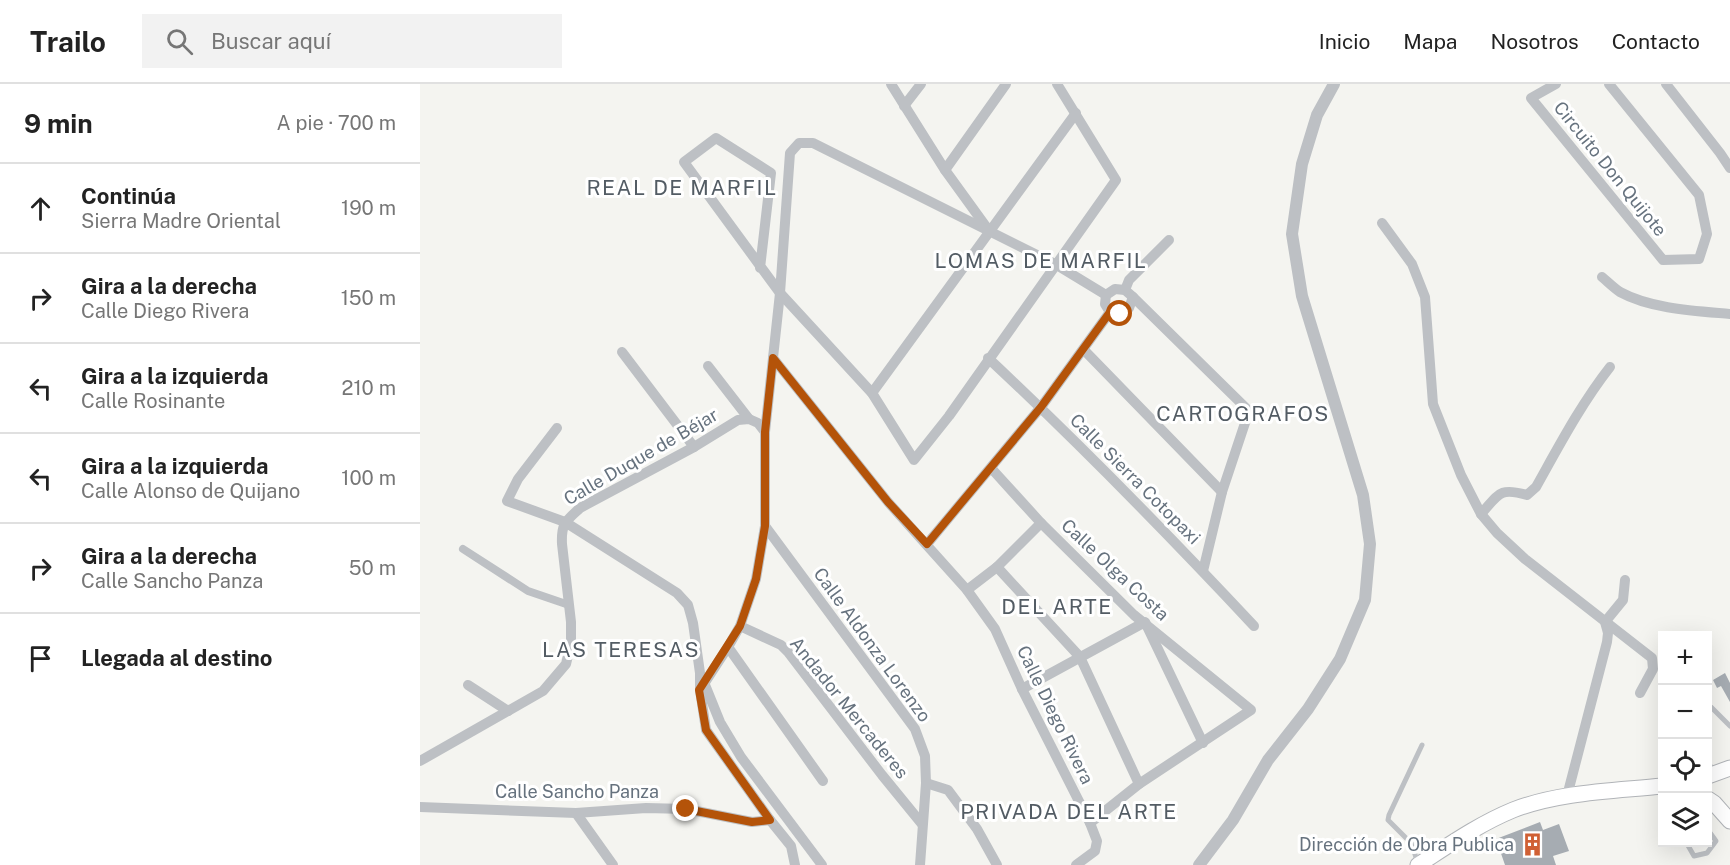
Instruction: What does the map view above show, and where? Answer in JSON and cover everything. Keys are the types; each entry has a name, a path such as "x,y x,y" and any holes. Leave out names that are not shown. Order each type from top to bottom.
{"main road":[{"path":"1712,771 1730,768"},
{"path":"1712,773 1730,776"},
{"path":"1418,865 1482,824 1516,809 1567,796 1658,787"},
{"path":"1712,801 1730,821"}],"street":[{"path":"891,84 945,170 989,231"},
{"path":"904,106 921,84"},
{"path":"945,170 1006,84"},
{"path":"760,268 771,173 716,138 684,162 760,268 780,294 872,393 914,460 949,416 1116,180 1057,84"},
{"path":"1199,865 1233,820 1268,760 1308,709 1340,659 1365,600 1370,544 1363,495 1302,296 1292,234 1302,164 1317,115 1334,84"},
{"name":"Circuito Don Quijote","path":"1556,84 1532,98 1663,260 1699,259 1707,234 1699,195 1609,84"},
{"path":"1666,84 1730,168"},
{"path":"872,393 1076,113"},
{"path":"701,682 728,647 740,626 756,579 765,526 765,432 780,294 790,153 799,143 813,143 1055,264 1106,295"},
{"path":"1382,223 1412,264 1425,297 1433,404 1461,475 1481,514 1497,533 1525,559 1652,658 1653,669 1640,693"},
{"path":"1169,240 1129,280 1129,294 1129,308 1120,314 1110,312 1105,304 1106,295 1114,289 1129,294 1249,411 1222,492 1203,572"},
{"path":"1602,277 1619,291 1636,299 1686,310 1730,314"},
{"path":"927,544 1041,407 1110,312"},
{"path":"1084,350 1222,492"},
{"path":"622,352 694,447"},
{"name":"Calle Diego Rivera","path":"773,358 888,502 968,591 994,629 1097,841 1095,851 1076,865"},
{"name":"Calle Sierra Cotopaxi","path":"988,358 1041,407 1254,626"},
{"path":"708,366 749,419 758,423 765,432"},
{"path":"1481,514 1500,493 1509,490 1527,495 1536,487 1596,385 1610,367"},
{"name":"Calle Duque de Béjar","path":"565,522 580,507 694,447 738,420 749,419"},
{"path":"556,428 518,479 507,501 565,522 677,593 688,605 693,623 706,730 791,846 795,865"},
{"name":"Calle Olga Costa","path":"992,468 1041,522 1134,615 1251,710 1203,742"},
{"path":"420,761 543,691 566,664 572,643 561,538 565,522"},
{"path":"968,591 997,567 1041,522"},
{"name":"Calle Aldonza Lorenzo","path":"765,526 915,729 925,756 926,783 921,864"},
{"path":"463,549 528,591 569,605"},
{"path":"997,567 1080,657 1139,784"},
{"path":"1605,622 1623,600 1626,580"},
{"path":"1022,689 1145,622 1203,742 1139,784 1090,823"},
{"path":"1567,796 1607,642 1608,633 1605,622"},
{"name":"Andador Mercaderes","path":"740,626 781,645 788,652 922,824"},
{"path":"728,647 823,781"},
{"path":"701,682 720,722 741,757 822,865"},
{"path":"468,685 508,711"},
{"path":"926,783 948,790 998,865"},
{"name":"Calle Sancho Panza","path":"420,807 576,813 646,808 686,809 752,822 770,820"},
{"path":"576,813 613,865"},
{"path":"782,835 792,827"}],"lane":[{"path":"1712,708 1730,726"},
{"path":"1418,865 1411,843 1388,820 1422,745"},
{"path":"1689,847 1695,856 1707,853 1712,847"}],"building":[{"path":"1725,673 1730,683 1730,702 1721,686 1717,688 1713,680"},
{"name":"Dirección de Obra Publica","path":"1540,822 1543,830 1559,824 1569,851 1553,856 1556,865 1505,865 1496,839"}],"place":[{"name":"Dirección de Obra Publica","path":"1532,845"}],"district":[{"name":"REAL DE MARFIL","path":"682,188"},
{"name":"LOMAS DE MARFIL","path":"1041,261"},
{"name":"CARTOGRAFOS","path":"1243,414"},
{"name":"DEL ARTE","path":"1057,607"},
{"name":"LAS TERESAS","path":"621,650"},
{"name":"PRIVADA DEL ARTE","path":"1069,812"}],"route":[{"path":"686,809 752,822 770,820 706,730 699,690 705,684 740,626 756,579 765,526 765,432 773,358 888,502 927,544 1041,407 1110,312 1120,314"}]}
